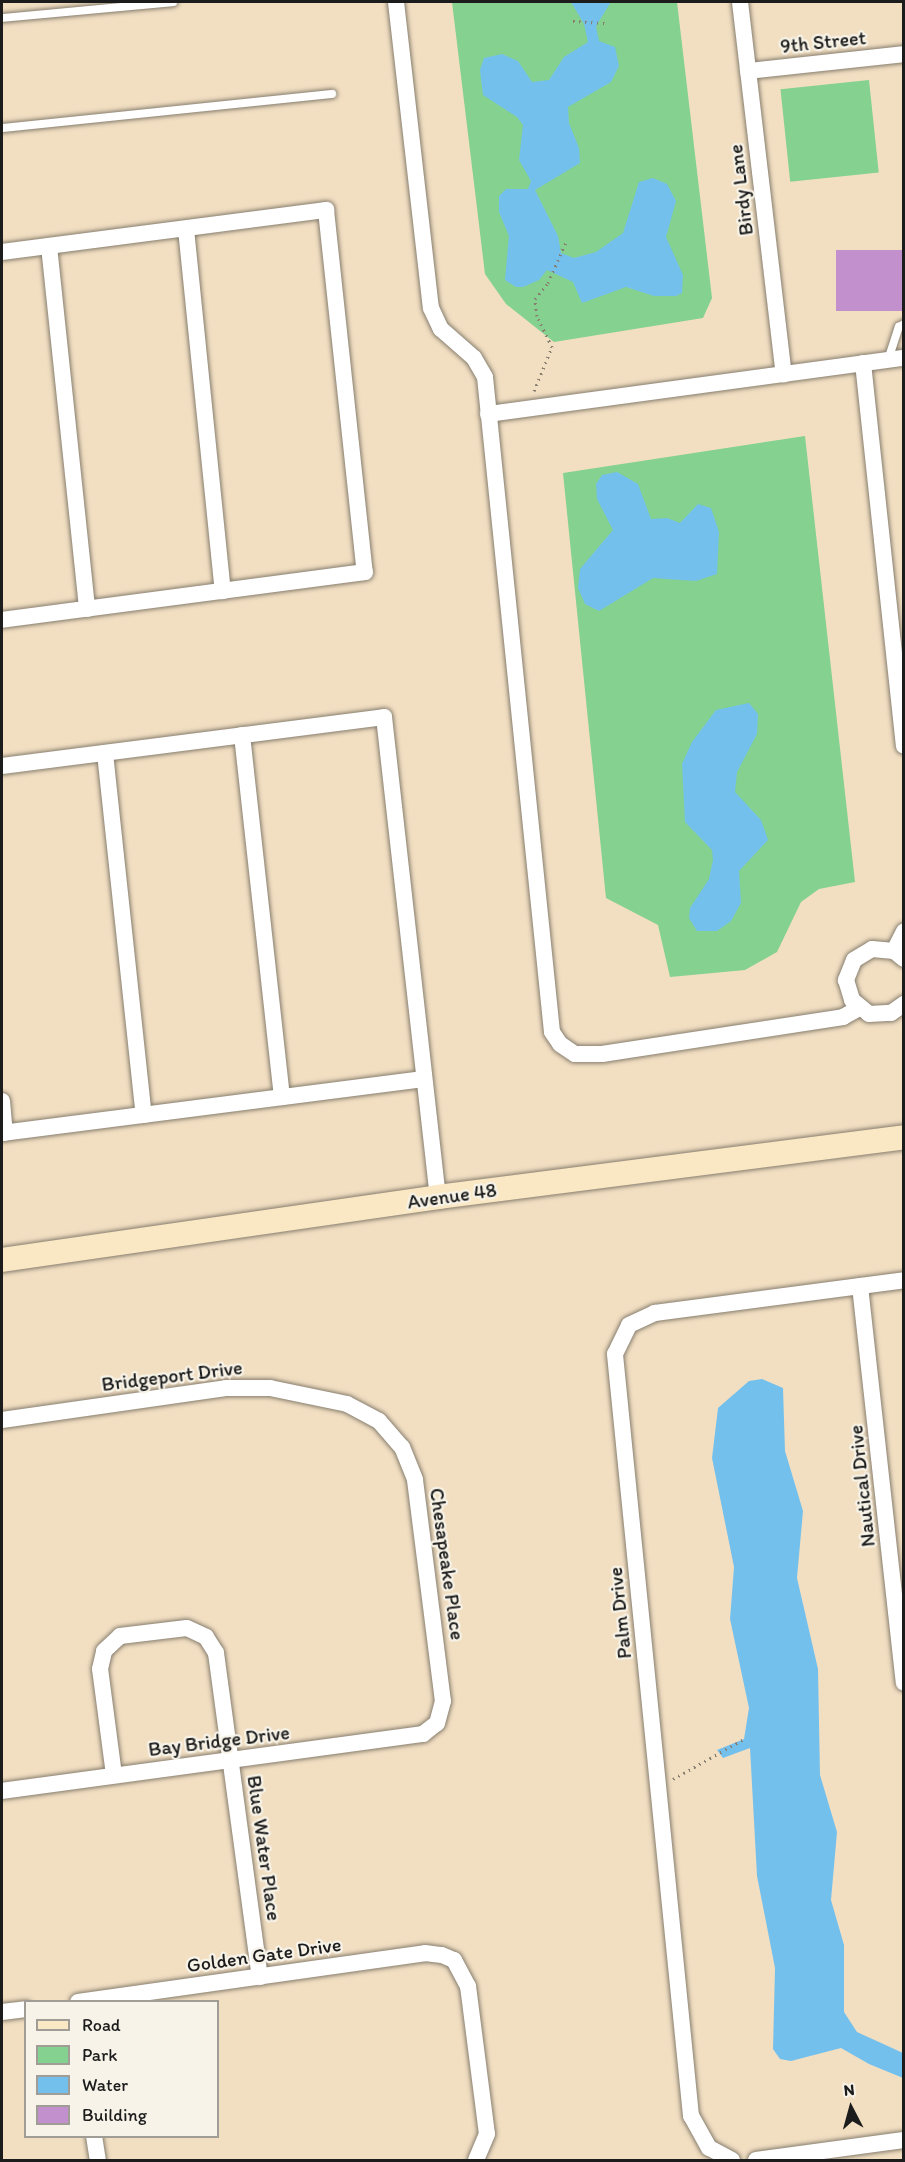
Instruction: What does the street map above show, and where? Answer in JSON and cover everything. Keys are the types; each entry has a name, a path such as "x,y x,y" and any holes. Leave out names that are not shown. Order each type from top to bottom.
{"main road":[{"name":"Avenue 48","path":"2,1260 438,1197 903,1137"}],"street":[{"path":"396,2 431,308 441,329 474,358 485,377 552,1032 560,1044 575,1054 602,1054 843,1017 859,1008"},
{"name":"Birdy Lane","path":"740,2 784,374"},
{"name":"9th Street","path":"748,71 903,54"},
{"path":"2,252 326,210 365,572 2,620"},
{"path":"186,229 223,591"},
{"path":"49,246 87,609"},
{"path":"489,414 896,359"},
{"path":"863,363 903,746"},
{"path":"2,766 384,717 438,1197"},
{"path":"242,735 282,1097"},
{"path":"105,753 144,1115"},
{"path":"903,931 899,955 872,949 854,960 848,970 847,991 859,1008 880,1015 903,1005"},
{"path":"2,1101 3,1133 424,1079"},
{"name":"Palm Drive","path":"732,2160 709,2148 691,2116 615,1354 619,1339 629,1325 655,1313 903,1280"},
{"name":"Nautical Drive","path":"860,1286 903,1683"},
{"name":"Bridgeport Drive","path":"2,1420 226,1388 270,1388 347,1404 379,1421"},
{"name":"Chesapeake Place","path":"379,1421 402,1447 415,1480 441,1675 443,1701 438,1723"},
{"name":"Blue Water Place","path":"114,1775 100,1669 104,1650 120,1636 187,1628 206,1637 216,1653 260,1977"},
{"name":"Bay Bridge Drive","path":"2,1791 400,1739 423,1734 438,1723"},
{"name":"Golden Gate Drive","path":"86,2000 425,1953 454,1960 468,1986 486,2113 487,2134 478,2158"},
{"path":"2,2012 24,2009"},
{"path":"94,2138 98,2160"},
{"path":"756,2160 903,2140"}],"lane":[{"path":"72,2 73,11"},
{"path":"2,18 173,2"},
{"path":"2,128 332,94"},
{"path":"896,359 903,324"}],"path":[{"path":"573,21 605,23"},
{"path":"526,409 552,347 533,306 566,242"},
{"path":"658,1787 744,1739"}],"green space":[{"path":"452,2 677,2 712,298 703,318 554,342 506,304 485,274"},
{"path":"869,80 879,172 790,182 780,89"},
{"path":"805,436 855,882 819,889 801,902 777,952 745,970 670,977 658,925 606,898 563,473"}],"water":[{"path":"571,2 611,2 596,26 599,41 615,47 619,66 611,82 568,107 569,123 579,148 580,163 535,190 558,236 561,253 574,258 596,252 623,233 639,182 653,178 667,184 676,201 666,237 683,275 682,293 676,296 654,296 626,287 582,303 573,282 547,270 539,280 523,287 516,287 505,280 509,236 499,212 499,196 506,189 528,189 531,181 519,160 523,125 517,117 483,95 480,70 484,58 502,54 518,61 532,82 549,80 564,57 588,42 584,24"},
{"path":"617,472 638,484 651,519 667,518 680,523 698,504 711,508 719,532 717,574 696,581 653,578 599,611 585,604 578,588 580,569 613,530 597,499 596,484 602,475"},
{"path":"749,703 758,714 757,734 737,772 735,792 761,820 768,840 739,871 741,903 731,921 717,931 697,931 689,918 690,908 709,879 713,860 712,850 685,822 682,764 692,742 716,710"},
{"path":"762,1379 783,1388 785,1451 803,1511 797,1578 818,1669 820,1775 837,1832 831,1900 844,1945 844,2012 857,2032 903,2053 903,2078 869,2064 841,2048 791,2061 780,2059 773,2049 775,1968 757,1876 750,1748 723,1758 717,1750 744,1739 749,1708 730,1619 734,1567 712,1458 718,1408 749,1381"}],"building":[{"path":"836,250 903,250 903,311 836,311"}]}
